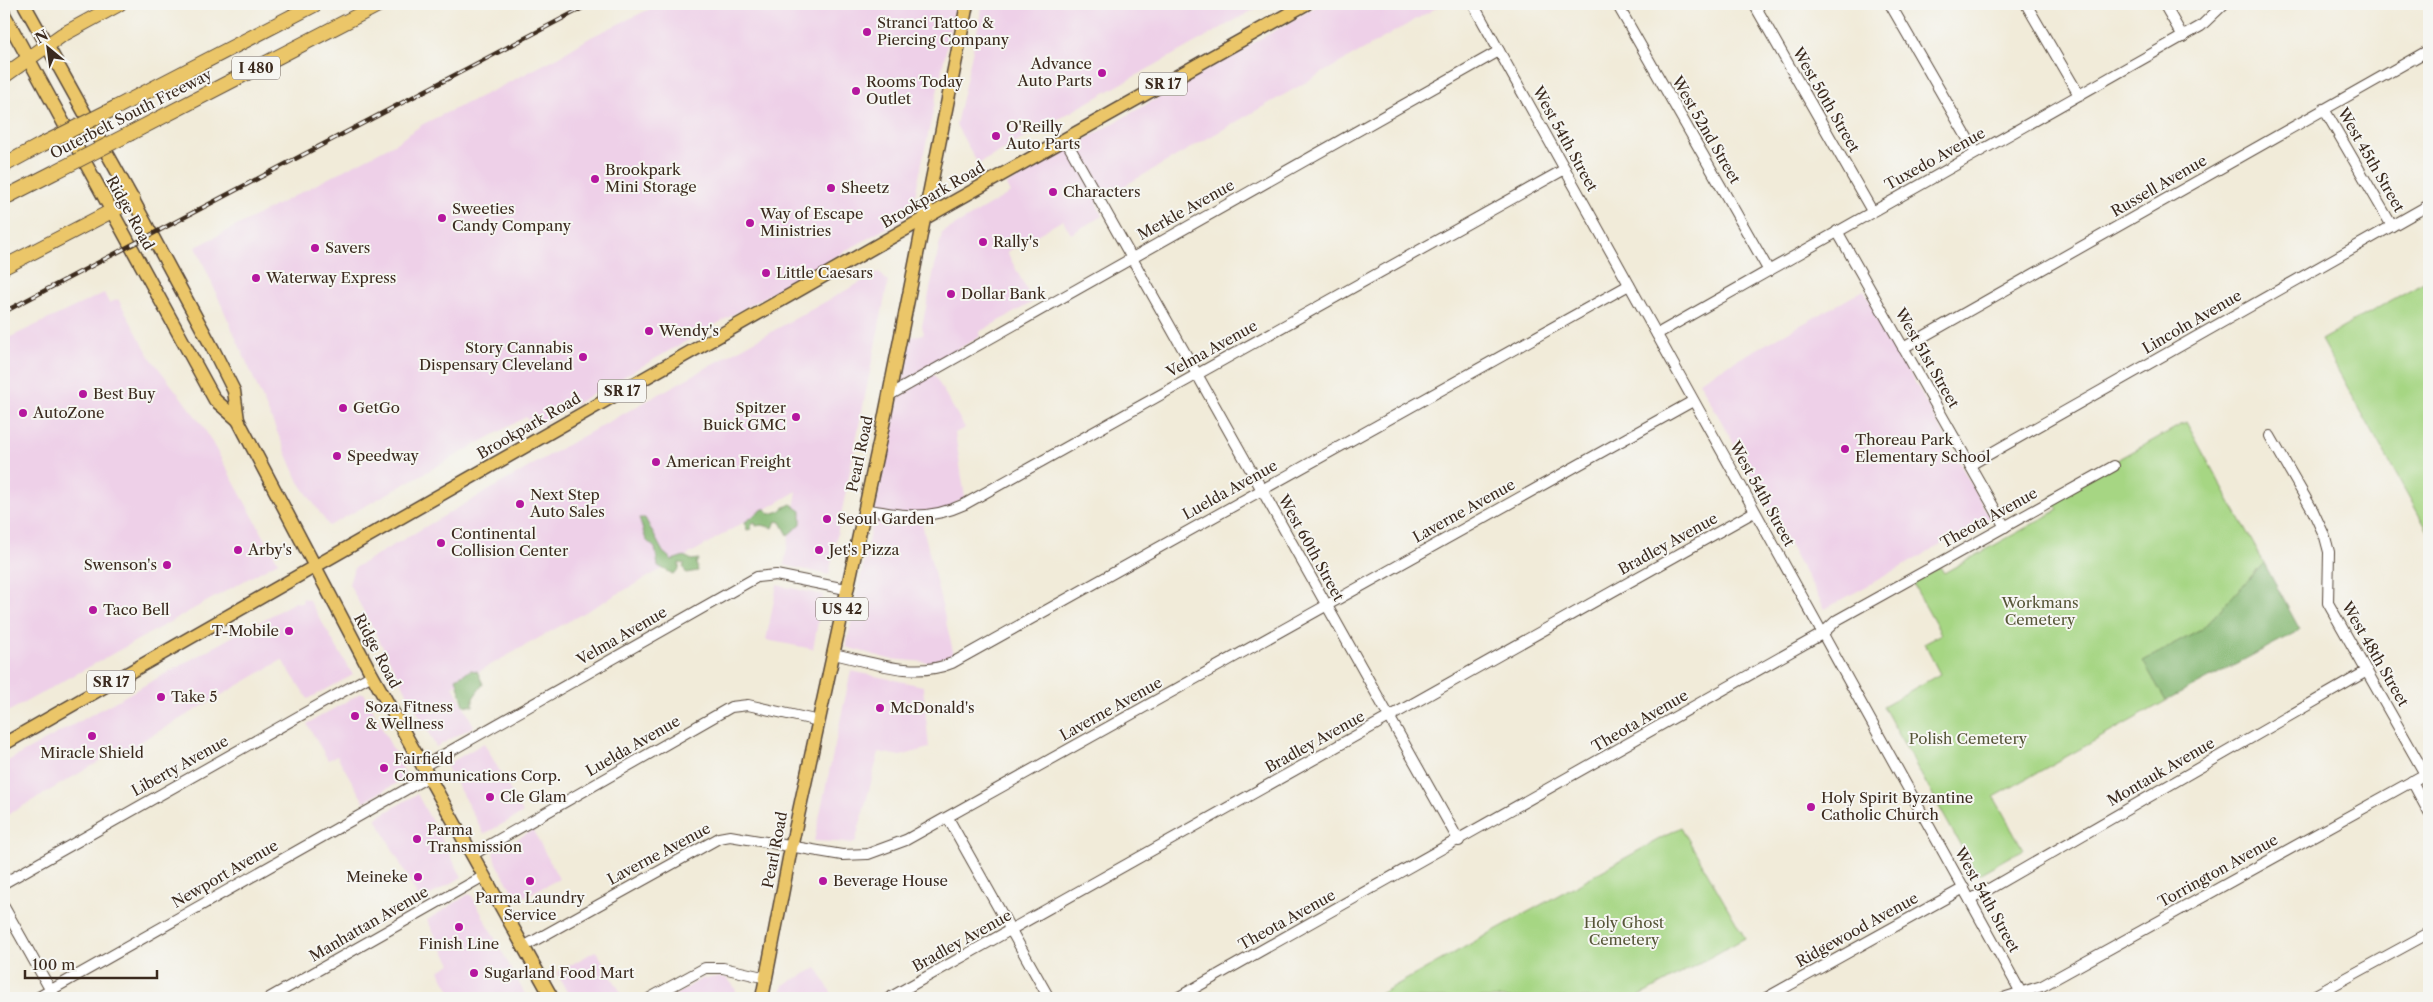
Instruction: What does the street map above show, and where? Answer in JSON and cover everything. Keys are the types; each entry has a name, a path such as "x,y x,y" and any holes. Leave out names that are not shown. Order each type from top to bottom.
{"highway":[{"path":"4,76 48,45 119,4"},
{"name":"Outerbelt South Freeway","path":"4,164 316,4"},
{"name":"Outerbelt South Freeway","path":"4,198 380,4"},
{"path":"4,267 133,200"}],"main road":[{"name":"Ridge Road","path":"24,4 133,200 234,391 238,420 372,675 552,998"},
{"name":"Pearl Road","path":"762,998 791,848 888,396 967,4"},
{"name":"Brookpark Road","path":"4,744 923,219 1306,4"},
{"name":"Ridge Road","path":"4,14 215,400 238,420"}],"street":[{"name":"West 54th Street","path":"1473,4 2022,995"},
{"name":"West 52nd Street","path":"1617,4 1769,271"},
{"name":"West 50th Street","path":"1754,4 1872,211"},
{"path":"1890,4 1976,153"},
{"path":"2026,4 2079,95"},
{"path":"2164,4 2183,37"},
{"name":"Tuxedo Avenue","path":"1657,334 2183,37 2201,26 2224,4"},
{"name":"Russell Avenue","path":"1903,348 2429,50"},
{"name":"Merkle Avenue","path":"888,396 1499,51"},
{"name":"West 45th Street","path":"2324,109 2392,226"},
{"name":"West 60th Street","path":"1065,139 1133,257 1459,841"},
{"name":"Velma Avenue","path":"864,509 919,517 950,511 1565,169"},
{"name":"Lincoln Avenue","path":"1970,465 2429,205"},
{"name":"West 51st Street","path":"1837,232 2005,527"},
{"name":"Luelda Avenue","path":"834,654 914,670 932,669 952,663 1629,285"},
{"name":"Laverne Avenue","path":"523,947 715,839 730,836 791,848 842,855 868,854 906,840 1693,401"},
{"name":"West 48th Street","path":"2270,436 2313,511 2325,537 2329,552 2328,603 2427,773"},
{"name":"Theota Avenue","path":"1177,998 1459,841 1822,634 1837,620 2114,466"},
{"name":"Bradley Avenue","path":"890,998 1754,512"},
{"name":"Velma Avenue","path":"425,772 757,577 776,575 846,589"},
{"name":"Montauk Avenue","path":"1970,900 2367,671"},
{"name":"Liberty Avenue","path":"4,883 372,675"},
{"name":"Luelda Avenue","path":"472,854 731,707 748,705 819,720"},
{"name":"Newport Avenue","path":"37,998 53,994 425,772"},
{"name":"Torrington Avenue","path":"2003,998 2022,995 2042,986 2427,773"},
{"path":"2412,781 2429,813"},
{"path":"948,818 1049,998"},
{"name":"Manhattan Avenue","path":"269,998 484,876"},
{"name":"Ridgewood Avenue","path":"1766,998 1964,888"},
{"path":"4,907 53,994"},
{"path":"2310,998 2429,933"},
{"path":"650,998 705,968 723,968 767,978"}],"shaded area":[{"path":"660,4 956,4 911,214 533,428 526,417 329,526 299,482 196,247 396,143 423,124 498,88 560,56 591,37"},
{"path":"983,4 1264,4 978,164 956,125"},
{"path":"1321,4 1443,4 1096,202 1102,216 1071,234 1063,220 1007,252 1033,302 979,332 981,336 929,366 965,428 955,433 965,497 922,523 954,655 927,662 889,659 846,647 911,337 924,334 922,326 942,233 1010,193 1006,185"},
{"path":"879,272 888,282 829,575 784,565 797,491 698,549 453,686 474,726 436,747 349,584 354,568 560,449"},
{"name":"Thoreau Park Elementary School","path":"1864,290 1990,518 1825,609 1699,381"},
{"path":"104,293 109,303 118,299 150,357 203,426 278,562 4,714 4,340"},
{"path":"777,585 823,595 813,649 766,640"},
{"path":"303,598 309,600 353,675 308,699 282,660 116,756 114,753 4,817 4,763 295,602 302,603"},
{"path":"851,671 923,686 929,748 900,756 879,752 855,843 814,841"},
{"path":"364,693 407,777 364,802 337,756 328,760 307,724"},
{"path":"484,743 523,813 484,834 446,765"},
{"path":"417,794 462,877 420,901 376,818"},
{"path":"533,830 559,879 517,900 495,860 493,852"},
{"path":"469,894 472,896 527,998 454,998 439,971 451,964 427,920"},
{"path":"595,951 624,998 570,998 557,973"},
{"path":"817,968 834,998 780,998 783,985"},
{"path":"727,978 735,988 737,998 671,998 701,979"}],"green space":[{"path":"2429,279 2429,533 2321,340"},
{"path":"2186,422 2264,563 2201,630 2144,661 2166,701 1994,797 2023,849 1977,875 1883,706 1940,674 1924,643 1941,634 1912,582 1940,567 1944,573 2058,510 2051,497"},
{"path":"791,504 801,511 801,524 788,535 781,522 776,521 773,528 762,525 756,526 755,522 751,524 751,529 747,530 745,522 763,509 766,509 770,514 780,511"},
{"path":"639,518 645,518 663,552 672,560 684,556 692,560 699,559 696,563 698,571 686,573 683,566 685,564 679,563 679,569 673,574 658,566 655,548 646,540"},
{"path":"2264,563 2300,630 2166,701 2143,661 2201,630"},
{"path":"471,670 477,671 483,684 473,698 473,706 464,705 456,678"},
{"name":"Holy Ghost Cemetery","path":"1681,827 1745,938 1636,998 1373,998"}],"railway":[{"path":"4,312 590,4"}],"place":[{"name":"Stranci Tattoo & Piercing Company","path":"867,32"},
{"name":"Advance Auto Parts","path":"1102,73"},
{"name":"Rooms Today Outlet","path":"856,91"},
{"name":"O'Reilly Auto Parts","path":"996,136"},
{"name":"Brookpark Mini Storage","path":"595,179"},
{"name":"Sheetz","path":"831,188"},
{"name":"Characters","path":"1053,192"},
{"name":"Sweeties Candy Company","path":"442,218"},
{"name":"Way of Escape Ministries","path":"750,223"},
{"name":"Rally's","path":"983,242"},
{"name":"Savers","path":"315,248"},
{"name":"Little Caesars","path":"766,273"},
{"name":"Waterway Express","path":"256,278"},
{"name":"Dollar Bank","path":"951,294"},
{"name":"Wendy's","path":"649,331"},
{"name":"Story Cannabis Dispensary Cleveland","path":"583,357"},
{"name":"Best Buy","path":"83,394"},
{"name":"GetGo","path":"343,408"},
{"name":"AutoZone","path":"23,413"},
{"name":"Spitzer Buick GMC","path":"796,417"},
{"name":"Thoreau Park Elementary School","path":"1845,449"},
{"name":"Speedway","path":"337,456"},
{"name":"American Freight","path":"656,462"},
{"name":"Next Step Auto Sales","path":"520,504"},
{"name":"Seoul Garden","path":"827,519"},
{"name":"Continental Collision Center","path":"441,543"},
{"name":"Arby's","path":"238,550"},
{"name":"Jet's Pizza","path":"819,550"},
{"name":"Swenson's","path":"167,565"},
{"name":"Taco Bell","path":"93,610"},
{"name":"T-Mobile","path":"289,631"},
{"name":"Take 5","path":"161,697"},
{"name":"McDonald's","path":"880,708"},
{"name":"Soza Fitness & Wellness","path":"355,716"},
{"name":"Miracle Shield","path":"92,736"},
{"name":"Fairfield Communications Corp.","path":"384,768"},
{"name":"Cle Glam","path":"490,797"},
{"name":"Holy Spirit Byzantine Catholic Church","path":"1811,807"},
{"name":"Parma Transmission","path":"417,839"},
{"name":"Meineke","path":"418,877"},
{"name":"Parma Laundry Service","path":"530,881"},
{"name":"Beverage House","path":"823,881"},
{"name":"Finish Line","path":"459,927"},
{"name":"Sugarland Food Mart","path":"474,973"}],"park label":[{"name":"Workmans Cemetery","path":"2040,612"},
{"name":"Polish Cemetery","path":"1968,739"}]}
